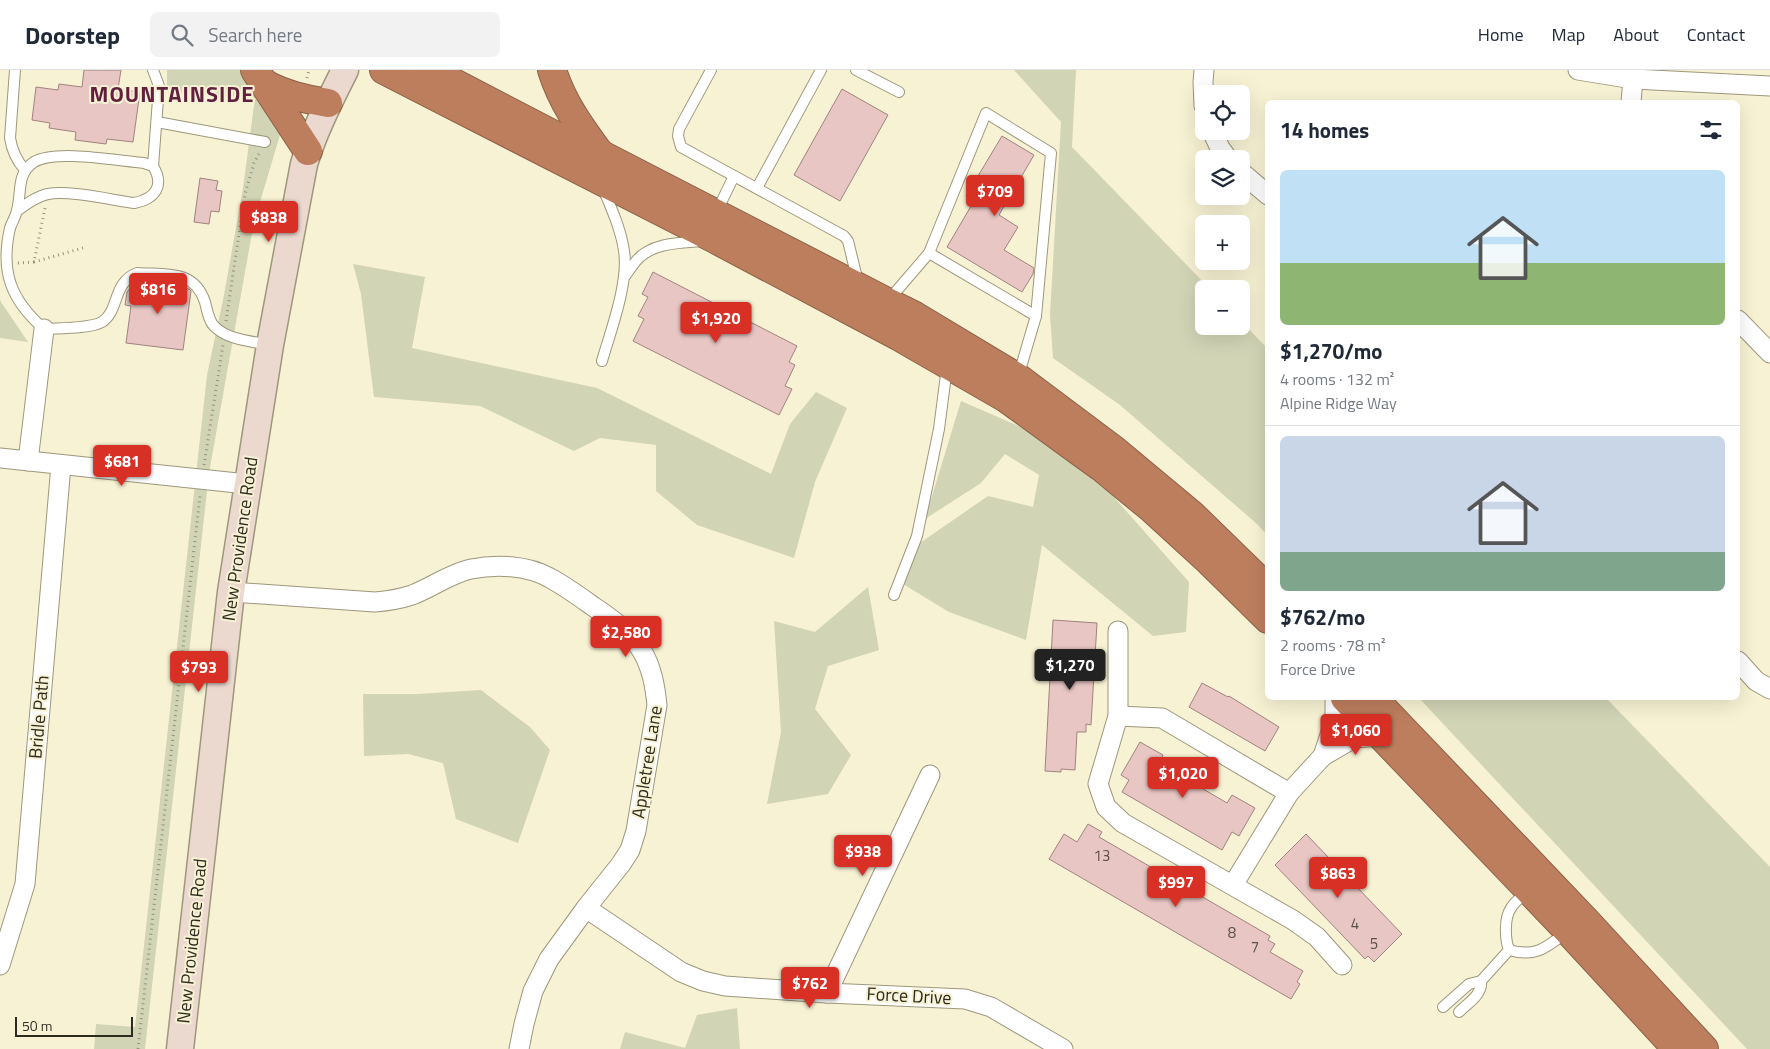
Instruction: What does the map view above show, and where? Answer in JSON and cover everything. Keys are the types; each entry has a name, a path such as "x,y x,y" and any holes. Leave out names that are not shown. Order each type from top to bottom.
{"highway":[{"path":"384,70 600,167 715,226 1006,398 1101,467 1151,508 1265,616"},
{"path":"429,70 456,76 581,149 600,167"},
{"path":"552,70 565,104 600,167"},
{"path":"260,77 281,93 328,103"},
{"path":"260,77 308,151"},
{"path":"715,226 860,288 915,316 1018,378 1114,450 1192,515 1265,586"},
{"path":"1347,700 1568,931 1677,1049"},
{"path":"1375,700 1586,921 1704,1049"}],"street":[{"name":"New Providence Road","path":"180,1049 231,592 270,345 308,151 328,103 345,70"},
{"path":"1202,85 1204,70"},
{"path":"1578,70 1633,79 1770,86"},
{"path":"1631,100 1633,79"},
{"path":"1250,180 1265,192"},
{"path":"1740,322 1770,353"},
{"path":"28,461 44,329"},
{"path":"0,458 247,484"},
{"name":"Bridle Path","path":"1,954 24,884 61,465"},
{"name":"Appletree Lane","path":"231,592 375,602 388,601 414,594 452,574 472,569 512,567 549,577 604,614 641,649 653,679 657,705 636,832 630,850 621,864 549,959 532,991 519,1049"},
{"path":"1118,631 1118,716 1098,784 1106,807 1123,823 1293,920 1317,937 1342,965"},
{"path":"1740,663 1756,680 1770,690"},
{"path":"1324,756 1335,720 1336,700"},
{"path":"1118,716 1162,718 1289,793"},
{"path":"1233,886 1289,793 1324,756 1354,738 1381,736"},
{"path":"827,993 930,775"},
{"name":"Force Drive","path":"586,908 681,972 703,981 726,986 827,993 965,999 991,1007 1063,1049"}],"lane":[{"path":"15,70 10,138 11,148 16,160 25,170"},
{"path":"17,211 31,201 47,194 65,193 134,203 150,198 158,186 158,178 153,166 159,86 153,70"},
{"path":"711,70 679,129 678,140 684,149 844,236 848,242 860,288"},
{"path":"757,188 821,70"},
{"path":"856,70 899,92"},
{"path":"887,302 929,253 986,113 1051,153 1036,316 1018,378"},
{"path":"157,122 265,142"},
{"path":"153,166 144,163 60,155 35,162 25,170 21,178 17,211 5,246 8,284 14,296 30,317 44,329 92,325 102,322 108,316 125,279 137,273 182,277 190,279 203,295 212,326 224,334 270,345"},
{"path":"600,167 623,242 625,261 625,277 602,361"},
{"path":"625,277 637,260 650,250 669,245 715,226 734,176"},
{"path":"929,253 1036,316"},
{"path":"894,595 917,536 939,429 947,363"},
{"path":"1509,950 1507,945 1507,922 1510,908 1528,890"},
{"path":"1509,950 1520,954 1532,954 1547,947 1568,931"},
{"path":"1443,1007 1469,984 1481,981 1509,950"},
{"path":"1460,1012 1479,993 1482,986 1481,981"}],"path":[{"path":"138,1049 202,478 245,194 254,163 265,142"},
{"path":"34,262 47,194"},
{"path":"5,263 34,262 86,247"}],"green space":[{"path":"167,70 241,70 283,125 254,222 209,473 145,1049 94,1049 96,1024 135,1027 207,375 224,295 243,188 255,98 167,92"},
{"path":"1014,70 1076,70 1072,147 1201,280 1195,280 1195,335 1250,335 1250,330 1265,346 1265,533 1120,405 1053,358 1050,315 1061,122"},
{"path":"353,264 425,277 412,348 597,388 771,474 790,424 816,392 847,408 815,482 794,558 697,525 656,491 656,445 600,438 574,451 480,406 374,397 361,294"},
{"path":"0,299 1,302 28,342 0,338"},
{"path":"961,401 1030,431 1112,495 1189,582 1186,632 1153,636 1042,545 1026,640 949,612 903,584 917,545 988,496 1033,507 1039,475 1005,454 981,483 925,519"},
{"path":"868,587 879,650 828,666 815,709 851,755 828,794 767,804 781,732 774,621 815,632"},
{"path":"481,690 530,727 550,750 518,843 456,819 443,763 408,754 364,756 363,694 418,694"},
{"path":"1421,700 1608,700 1770,867 1770,1049 1747,1049"},
{"path":"737,1008 740,1049 620,1049 625,1032 685,1048 697,1015"}],"building":[{"path":"84,70 121,70 118,89 140,92 133,142 107,139 106,144 75,140 76,132 49,128 50,123 32,120 36,87 58,90 59,84 82,87"},
{"path":"842,89 888,115 840,201 794,175"},
{"path":"1002,136 1034,155 999,215 1018,227 1004,250 1034,268 1033,274 1022,292 947,247 974,201 966,196"},
{"path":"200,178 218,181 216,190 222,191 219,212 211,211 209,224 194,222"},
{"path":"653,272 797,346 789,362 795,365 785,386 792,389 779,415 633,341 644,319 638,316 648,297 642,294"},
{"path":"135,282 189,289 191,291 183,350 126,343 131,306 125,305 127,292"},
{"path":"1053,620 1097,623 1091,725 1086,724 1086,732 1077,732 1075,770 1061,769 1061,772 1045,771"},
{"path":"1202,683 1229,696 1279,727 1265,751 1189,707"},
{"path":"1140,742 1163,755 1159,763 1227,803 1232,795 1255,808 1239,836 1232,832 1222,850 1122,792 1129,780 1121,775"},
{"path":"1088,824 1102,832 1099,837 1270,936 1268,940 1275,944 1270,952 1303,971 1297,982 1300,984 1291,999 1049,859 1064,834 1077,842"},
{"path":"1306,834 1402,934 1374,962 1368,956 1365,959 1275,865"}],"district":[{"name":"MOUNTAINSIDE","path":"172,94"}]}
